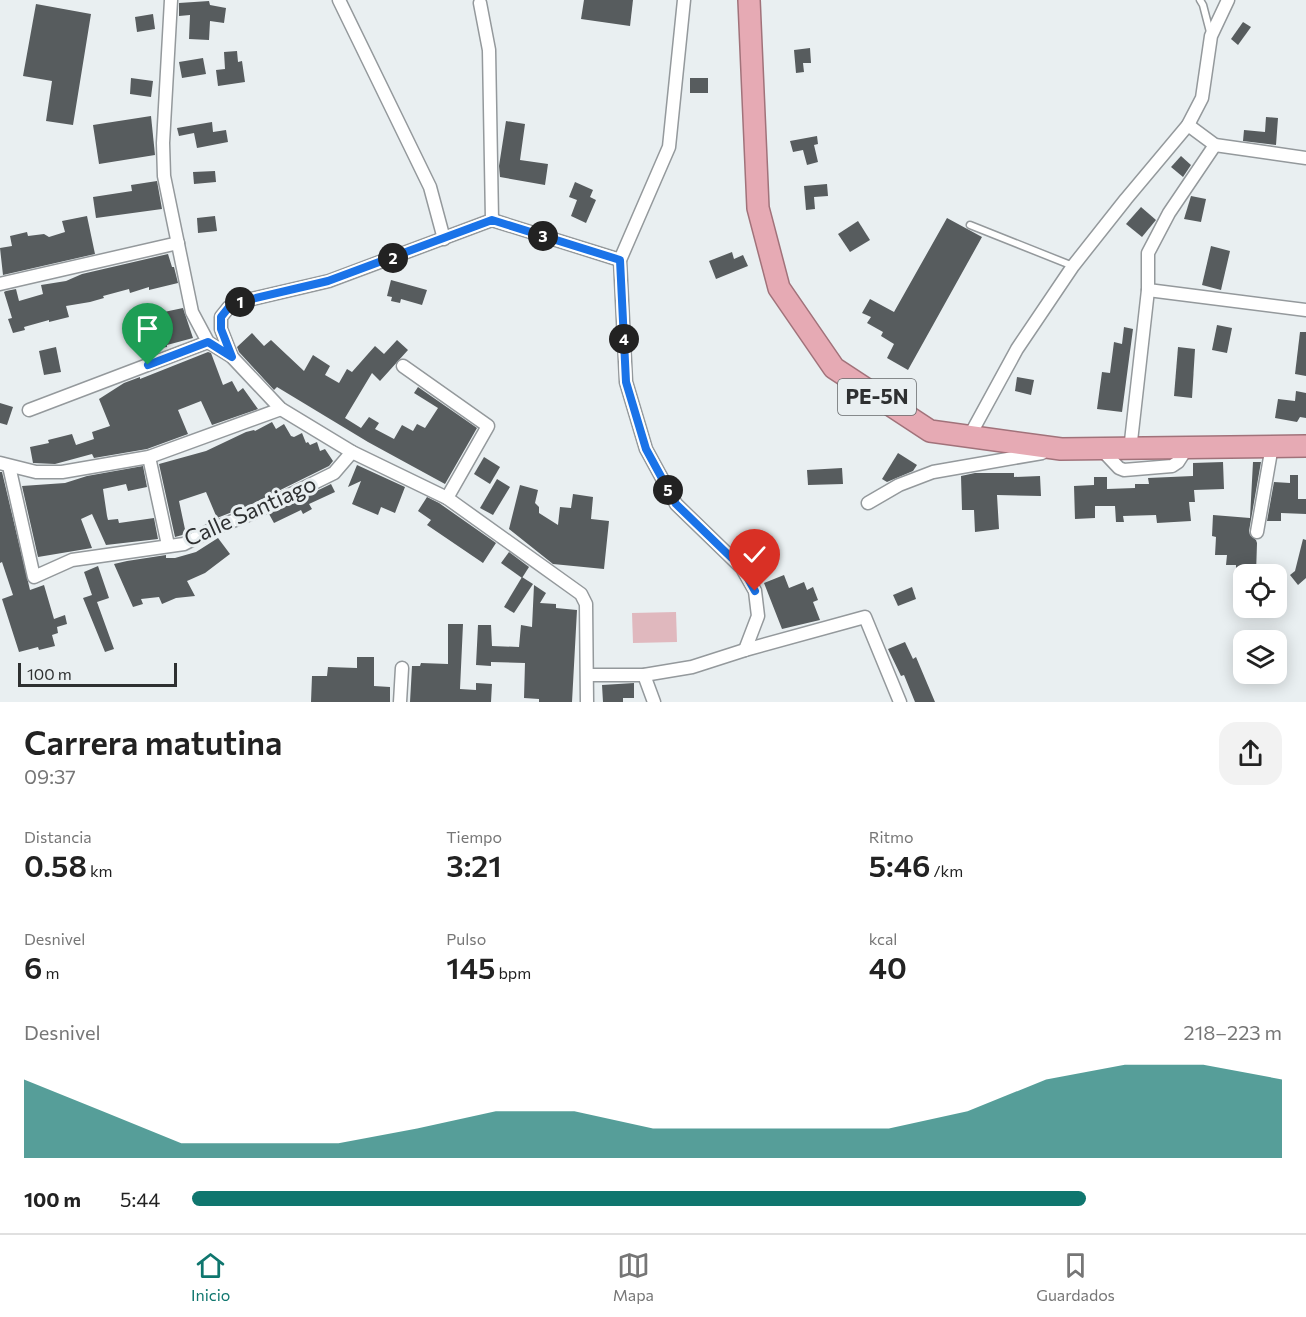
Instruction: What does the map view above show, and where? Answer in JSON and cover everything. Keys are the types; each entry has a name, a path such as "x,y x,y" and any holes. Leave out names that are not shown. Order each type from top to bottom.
{"highway":[{"name":"PE-5N","path":"748,0 758,208 779,288 834,368 930,431 1061,449 1130,450 1306,446"}],"street":[{"path":"171,0 163,143 164,176 192,312 208,342 232,357 281,409 352,452 447,498 581,594 586,603 587,702"},
{"path":"339,0 430,187 444,239"},
{"path":"684,0 669,147 620,260 626,382 646,449 676,504 742,568 755,591 758,616 745,650"},
{"path":"969,437 1017,349 1074,266 1188,125 1202,98 1211,36 1228,0"},
{"path":"480,3 489,50 492,220"},
{"path":"1188,125 1215,145 1306,158"},
{"path":"1130,450 1148,290 1148,253 1169,213 1215,145"},
{"path":"232,357 221,329 221,317 229,307 239,302 328,281 492,220 620,260"},
{"path":"0,284 178,243"},
{"path":"1148,290 1306,310"},
{"path":"29,410 208,342"},
{"path":"403,366 488,426 447,498"},
{"path":"5,464 36,472 62,472 149,457 281,409"},
{"path":"1257,532 1272,446"},
{"path":"1102,450 1119,468 1124,470 1172,466 1178,462 1187,448"},
{"path":"868,503 899,485 933,472 1061,449"},
{"name":"Calle Santiago","path":"5,464 34,577 72,560 184,544 334,473 352,452"},
{"path":"149,457 168,545"},
{"path":"588,675 644,675 692,667 865,617 900,702"},
{"path":"400,702 402,668"},
{"path":"644,675 654,702"}],"lane":[{"path":"1200,0 1211,36"},
{"path":"970,225 1074,266"}],"shaded area":[{"path":"676,612 677,642 633,643 632,613"}],"building":[{"path":"584,0 633,0 630,26 581,19"},
{"path":"209,1 210,5 226,8 224,23 210,21 209,40 189,39 190,15 179,16 179,3"},
{"path":"36,4 91,14 73,125 46,121 52,81 23,76"},
{"path":"153,14 155,29 137,32 135,17"},
{"path":"1243,22 1251,27 1238,45 1231,39"},
{"path":"810,48 811,63 803,63 804,72 796,73 794,50"},
{"path":"237,51 238,62 242,61 245,82 218,86 216,70 225,69 224,52"},
{"path":"203,58 206,74 182,78 179,62"},
{"path":"131,78 153,81 151,97 130,94"},
{"path":"690,78 708,78 708,93 690,93"},
{"path":"151,116 155,155 99,164 93,125"},
{"path":"1266,117 1278,118 1276,145 1243,141 1244,130 1265,132"},
{"path":"506,121 525,124 520,160 548,164 545,185 500,177 499,166"},
{"path":"212,122 213,132 226,130 228,142 197,148 194,133 179,136 177,128"},
{"path":"817,136 818,144 814,145 818,162 807,165 803,150 793,152 790,141"},
{"path":"1181,156 1191,165 1183,177 1171,167"},
{"path":"215,171 216,182 194,184 193,172"},
{"path":"157,181 162,209 96,218 93,197 132,191 131,185"},
{"path":"575,182 593,190 590,197 596,200 586,223 571,216 577,200 569,197"},
{"path":"827,184 828,196 814,197 815,209 806,210 804,186"},
{"path":"1191,196 1206,199 1201,222 1184,219"},
{"path":"1141,207 1156,220 1142,237 1126,224"},
{"path":"87,216 95,254 3,275 0,248 12,246 10,236 27,232 28,236 44,234 49,237 65,232 62,221"},
{"path":"215,216 217,231 198,233 197,218"},
{"path":"947,218 982,237 908,370 887,358 894,344 881,336 883,332 867,323 871,317 862,313 870,299 894,312"},
{"path":"858,221 870,240 850,252 838,234"},
{"path":"1211,246 1230,251 1221,290 1202,285"},
{"path":"732,252 734,259 743,255 748,266 716,279 709,261"},
{"path":"168,254 178,283 149,290 149,287 130,293 129,289 90,302 66,306 69,317 24,327 25,330 13,333 8,319 12,318 4,292 16,289 19,301 43,294 41,285 66,281 82,274"},
{"path":"391,280 427,290 422,305 401,299 400,303 391,301 392,297 387,296"},
{"path":"183,308 193,338 167,345 167,347 139,351 135,328 167,324 164,312"},
{"path":"1217,325 1232,328 1227,353 1212,350"},
{"path":"1124,327 1133,329 1122,412 1097,409 1102,372 1110,373 1114,342 1122,344"},
{"path":"1300,332 1306,332 1306,376 1295,374"},
{"path":"252,333 264,346 271,340 304,371 313,355 330,366 325,375 339,383 347,369 352,372 375,346 384,354 397,340 408,350 380,381 372,373 345,418 361,428 369,417 379,423 375,429 394,439 402,425 413,431 417,424 425,428 438,408 414,393 418,387 477,428 445,484 368,442 277,387 274,390 237,347"},
{"path":"56,347 61,372 44,375 39,351"},
{"path":"1178,347 1195,349 1192,398 1174,396"},
{"path":"208,352 211,353 223,385 232,381 238,392 243,388 258,409 212,425 201,401 178,410 188,434 147,449 94,458 92,454 55,464 33,463 30,447 72,434 76,445 94,439 92,432 110,426 99,399 124,383"},
{"path":"1017,377 1034,380 1031,395 1015,391"},
{"path":"1296,391 1306,393 1306,418 1300,417 1297,422 1275,418 1278,399 1295,401"},
{"path":"0,403 13,407 7,425 0,423"},
{"path":"272,422 276,429 284,424 291,436 302,433 306,443 310,445 317,442 320,451 325,449 333,461 329,466 250,505 217,518 206,492 179,501 186,534 175,537 159,464 206,451"},
{"path":"898,453 917,465 913,471 887,482 882,479"},
{"path":"484,457 500,467 490,484 474,474"},
{"path":"1223,462 1224,489 1194,490 1195,502 1189,502 1191,521 1157,523 1156,515 1123,516 1124,522 1116,522 1115,506 1095,506 1095,518 1075,519 1074,486 1094,485 1094,477 1107,477 1107,489 1135,488 1135,484 1149,484 1148,478 1193,476 1193,463"},
{"path":"1253,462 1261,462 1249,531 1257,543 1256,564 1226,565 1227,555 1215,555 1216,537 1212,536 1213,515 1250,518"},
{"path":"357,465 405,487 395,513 381,507 378,515 352,504 361,481 348,487"},
{"path":"143,466 147,487 128,491 126,484 103,489 107,516 108,520 118,519 119,523 154,518 158,539 106,545 92,514 81,519 92,548 38,557 22,486 65,483 87,476"},
{"path":"842,468 843,484 808,485 807,470"},
{"path":"0,472 2,472 30,590 44,585 54,619 65,615 67,624 57,627 58,633 52,635 55,646 39,650 38,647 19,652 2,599 13,595 2,562 0,563"},
{"path":"975,473 1014,473 1014,477 1040,476 1041,496 997,495 999,529 975,532 974,510 962,510 961,476"},
{"path":"1290,475 1298,475 1298,499 1306,499 1306,514 1281,513 1281,521 1267,521 1274,482 1290,483"},
{"path":"497,479 510,487 493,515 480,508"},
{"path":"331,484 335,492 309,504 312,509 303,514 301,510 274,523 269,514"},
{"path":"520,485 538,490 535,503 539,507 539,513 558,525 560,507 571,508 573,494 593,497 591,519 609,521 604,569 553,564 509,529"},
{"path":"427,497 496,543 483,563 427,525 431,520 418,511"},
{"path":"218,538 230,554 205,573 187,581 195,596 176,598 162,604 159,597 141,599 143,604 133,607 114,564 166,555 166,558 175,558 196,552"},
{"path":"1303,539 1306,540 1306,578 1298,585 1290,575 1295,571"},
{"path":"509,552 529,567 522,578 501,563"},
{"path":"98,566 109,598 97,602 114,649 105,652 83,598 92,595 84,572"},
{"path":"784,575 789,588 804,582 807,590 813,587 818,600 813,602 820,620 782,629 764,583"},
{"path":"522,577 533,584 514,613 504,607"},
{"path":"534,585 546,593 540,603 556,604 556,608 577,610 572,702 539,702 539,699 524,698 525,663 491,662 491,666 476,665 478,625 491,625 492,646 519,647 521,625 532,627"},
{"path":"912,587 916,599 898,606 893,595"},
{"path":"448,624 463,624 460,689 476,690 476,683 492,684 491,702 410,702 412,666 420,666 421,663 448,664"},
{"path":"905,642 913,659 916,657 935,702 915,702 904,675 901,676 888,649"},
{"path":"357,657 374,657 374,686 390,687 390,702 311,702 312,676 327,676 328,667 357,668"},
{"path":"634,683 634,698 623,698 623,702 603,702 602,685"}],"route":[{"path":"148,365 208,342 232,357 221,329 221,317 229,307 239,302 328,281 492,220 620,260 626,382 646,449 676,504 742,568 755,591"}]}
